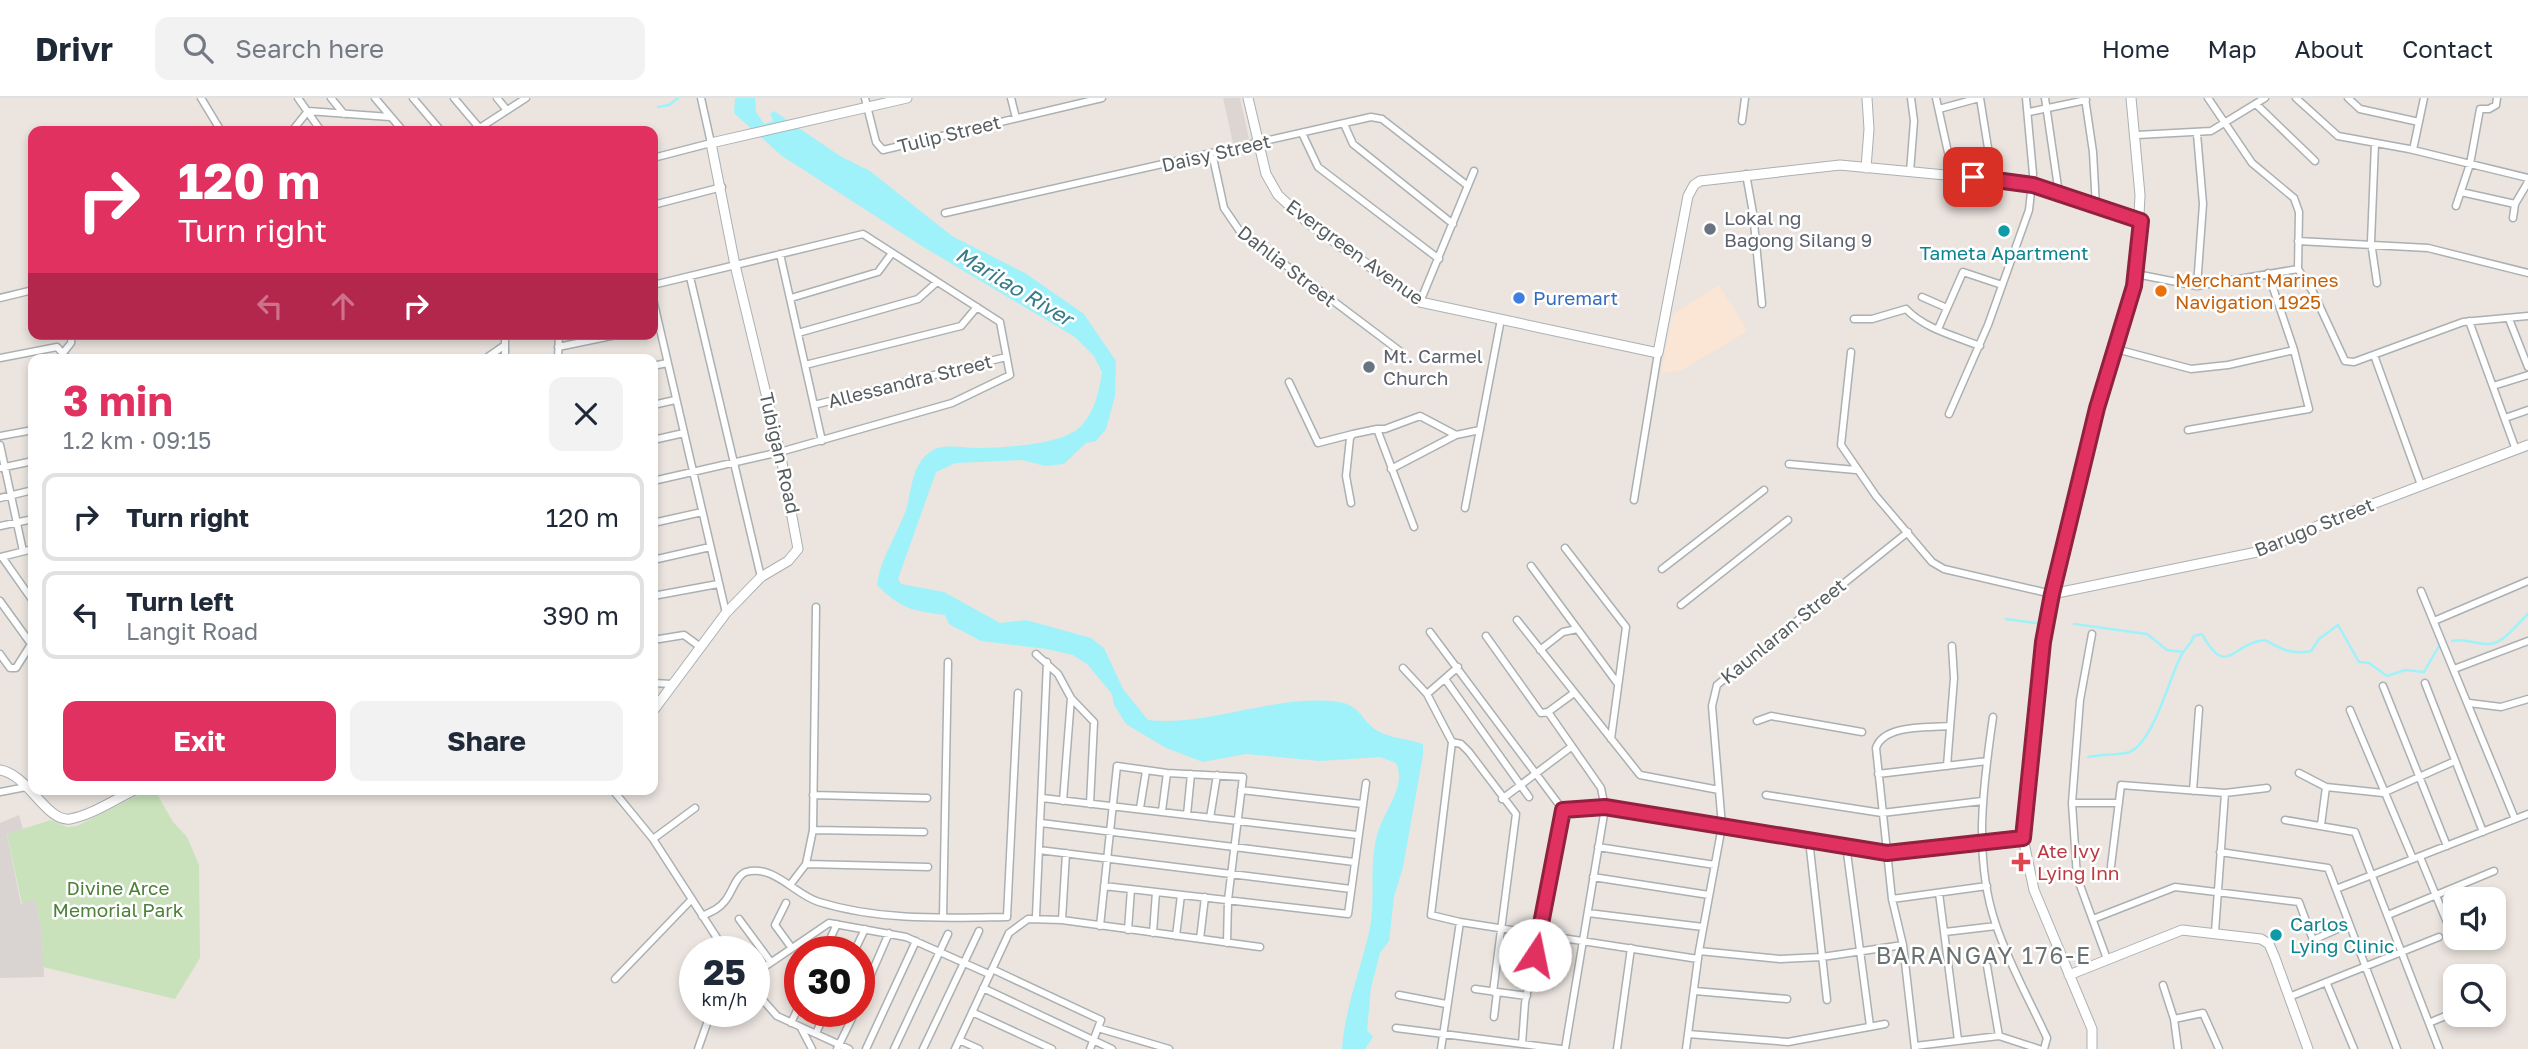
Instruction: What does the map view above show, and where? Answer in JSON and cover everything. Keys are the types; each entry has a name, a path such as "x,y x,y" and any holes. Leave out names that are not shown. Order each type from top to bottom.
{"street":[{"path":"201,98 219,126"},
{"path":"298,98 318,126"},
{"path":"331,98 344,114"},
{"path":"375,98 398,126"},
{"path":"413,98 437,126"},
{"path":"454,98 476,126"},
{"path":"497,98 506,109"},
{"path":"484,126 526,98"},
{"path":"701,98 711,143"},
{"path":"658,157 803,121 867,102 906,98"},
{"path":"1011,98 1016,118"},
{"name":"Tulip Street","path":"867,102 876,142 883,150 1101,98"},
{"name":"Evergreen Avenue","path":"1248,98 1271,185 1290,208 1420,302 1658,353"},
{"path":"1742,121 1745,98"},
{"path":"1866,168 1869,129 1867,98"},
{"path":"1910,172 1914,121 1911,98"},
{"path":"1936,98 1953,175"},
{"path":"1939,109 1980,98 1993,179"},
{"path":"1949,414 1980,346 2029,210 2033,185 2026,98"},
{"path":"2045,98 2059,194"},
{"path":"2092,1049 2092,1029 2034,890 2023,838 2043,642 2052,594 2097,408 2136,274 2141,221 2137,135 2131,98"},
{"path":"2208,98 2225,126 2260,172 2294,198 2298,212 2298,269 2313,292 2343,360 2350,363 2469,321 2528,316"},
{"path":"2137,135 2197,134 2225,126 2265,98"},
{"path":"2296,98 2331,132 2528,180 2515,204 2513,218"},
{"path":"2348,98 2360,109 2419,122"},
{"path":"2413,150 2424,98"},
{"path":"2456,206 2470,164 2480,108 2489,109 2496,105 2497,98"},
{"path":"2029,113 2086,99 2093,152 2096,208"},
{"path":"2256,104 2315,161"},
{"path":"308,111 390,117"},
{"path":"296,126 308,111"},
{"name":"Daisy Street","path":"945,214 1371,117 1382,119 1468,186"},
{"path":"1344,124 1353,144 1454,224"},
{"path":"1302,133 1318,167 1439,259"},
{"path":"2197,134 2203,204 2197,286"},
{"name":"Tubigan Road","path":"658,704 726,613 761,577 788,561 798,549 780,452 735,265 722,187 711,143"},
{"path":"2375,144 2371,242 2377,283"},
{"name":"Dahlia Street","path":"1212,153 1224,208 1230,220 1319,292 1401,352"},
{"path":"1634,500 1688,196 1696,183 1818,165 1953,175 2033,185 2141,221"},
{"path":"1420,302 1474,171"},
{"path":"1746,174 1754,214 1762,304"},
{"path":"658,204 722,187"},
{"path":"2461,192 2515,204"},
{"path":"658,284 863,234 1000,322 1010,375 952,403 780,452 658,480"},
{"path":"2298,241 2371,242 2428,248 2528,274"},
{"path":"791,298 878,272 892,253"},
{"path":"780,254 822,441"},
{"path":"2136,274 2197,286 2298,269"},
{"path":"1938,329 1964,272 2002,285"},
{"path":"2189,430 2309,409 2294,351 2268,273"},
{"path":"690,276 761,577"},
{"path":"798,333 918,299 937,282"},
{"path":"0,298 28,291"},
{"path":"1922,297 1947,308"},
{"path":"805,365 961,327 977,307"},
{"path":"1854,318 1872,319 1906,309 1914,318 1980,346"},
{"path":"1465,508 1501,319"},
{"path":"2510,319 2528,366"},
{"path":"2469,321 2516,450"},
{"path":"658,336 667,363 726,613"},
{"path":"505,340 505,354"},
{"path":"558,354 559,340"},
{"path":"558,347 592,340"},
{"path":"492,354 505,345"},
{"path":"0,358 57,347 64,354"},
{"path":"2116,349 2191,369 2228,365 2294,351"},
{"path":"1851,352 1841,445 1856,470 1932,562 1944,569 2052,594"},
{"path":"2374,355 2421,485"},
{"name":"Allessandra Street","path":"814,405 1006,358"},
{"path":"658,365 667,363"},
{"path":"2493,386 2528,375"},
{"path":"1289,382 1318,443 1385,429 1420,416 1456,435"},
{"path":"658,404 675,400"},
{"path":"2505,418 2528,410"},
{"path":"1377,429 1414,527"},
{"path":"1391,469 1456,435 1480,430"},
{"path":"0,436 28,431"},
{"path":"658,439 684,433"},
{"path":"1351,503 1346,476 1353,434"},
{"name":"Barugo Street","path":"2052,594 2257,552 2528,445"},
{"path":"0,446 2,468 17,522 28,547"},
{"path":"2,468 28,462"},
{"path":"1789,464 1856,470"},
{"path":"1662,569 1764,490"},
{"path":"0,498 28,492"},
{"path":"658,522 702,512"},
{"path":"0,526 28,520"},
{"path":"1681,605 1788,520"},
{"name":"Kaunlaran Street","path":"1686,1049 1699,951 1722,826 1712,706 1717,685 1908,531"},
{"path":"658,559 710,547"},
{"path":"1565,548 1626,627 1611,739"},
{"path":"28,551 1,557 28,594"},
{"path":"1531,566 1619,684"},
{"path":"2434,621 2528,581"},
{"path":"658,595 718,584"},
{"path":"2421,591 2515,820"},
{"path":"0,601 28,638"},
{"path":"790,885 806,864 813,830 816,607"},
{"path":"1517,620 1636,771 1646,778 1719,790"},
{"path":"1540,650 1563,632 1577,629"},
{"path":"1430,632 1563,810 1527,996 1522,1044"},
{"path":"2092,634 2080,700 2073,803 2077,877 2107,959"},
{"path":"658,639 684,635 699,646"},
{"path":"1396,1028 1563,1049 1605,807 1601,788 1548,712 1537,710 1486,636"},
{"path":"2454,669 2528,642"},
{"path":"1947,766 1954,678 1952,646"},
{"path":"0,654 13,669 28,648"},
{"path":"1036,654 1047,662 1071,698 1094,722 1090,804"},
{"path":"943,917 948,662"},
{"path":"1036,917 1047,662"},
{"path":"1427,694 1458,667"},
{"path":"1403,668 1427,694 1452,742 1430,910 1434,917 1698,959"},
{"path":"1445,679 1529,797"},
{"path":"658,683 672,684"},
{"path":"2425,683 2483,832"},
{"path":"2383,686 2446,846"},
{"path":"702,916 724,903 739,877 746,872 771,874 808,898 837,907 901,917 1007,916 1018,693"},
{"path":"1548,712 1574,693"},
{"path":"1063,801 1071,698"},
{"path":"2469,703 2501,707 2528,699"},
{"path":"2193,791 2199,709"},
{"path":"2350,710 2383,793 2443,911"},
{"path":"1757,720 1771,716 1862,732"},
{"path":"1993,717 1982,801 1982,843 1987,886 1996,926 2047,1038 2044,1049"},
{"path":"1949,726 1884,736 1876,748 1892,899 1903,945 1915,1047 1999,1036 2039,1049"},
{"path":"1452,742 1461,744 1469,752 1516,814 1494,1017"},
{"path":"1502,799 1571,747"},
{"path":"1878,774 1987,761"},
{"path":"2299,773 2326,787 2383,793 2455,761"},
{"path":"1100,926 1117,766 1167,773 1243,777 1228,900 1227,943"},
{"path":"0,770 17,775 28,786"},
{"path":"1140,808 1146,771"},
{"path":"1162,811 1167,773"},
{"path":"1187,815 1191,774"},
{"path":"1210,818 1217,775"},
{"path":"1104,886 1348,914 1366,783"},
{"path":"2111,866 2121,785 2225,793 2267,788"},
{"path":"0,792 28,786"},
{"path":"2320,825 2326,787"},
{"path":"1241,790 1362,804"},
{"path":"2215,932 2225,793"},
{"path":"1766,794 1882,813 1982,801"},
{"path":"36,795 54,814 66,819 82,815 124,795"},
{"path":"617,795 653,839 715,936"},
{"path":"813,795 927,798"},
{"path":"1042,799 1140,808 1357,835"},
{"path":"2073,803 2119,803"},
{"path":"1563,810 1605,807 1887,853 2023,838"},
{"path":"653,839 695,808"},
{"path":"2336,890 2528,814"},
{"path":"2286,820 2355,832 2431,1022 2439,1049"},
{"path":"1041,823 1354,862"},
{"path":"813,830 924,832"},
{"path":"1809,840 1826,1000"},
{"path":"1846,845 1870,1026"},
{"path":"1598,847 1715,865"},
{"path":"1039,850 1351,889"},
{"path":"2220,852 2328,868 2368,967 2397,1049"},
{"path":"1062,920 1066,853"},
{"path":"806,864 928,867"},
{"path":"2388,915 2494,871"},
{"path":"1593,877 1709,895"},
{"path":"1892,899 1987,886"},
{"path":"2093,919 2175,887 2299,902 2313,940 2349,924"},
{"path":"1128,930 1131,889"},
{"path":"1153,933 1156,892"},
{"path":"1939,893 1958,1040"},
{"path":"1176,936 1181,894"},
{"path":"1200,939 1205,897"},
{"path":"615,979 692,899"},
{"path":"784,937 775,925 786,903"},
{"path":"1588,912 1703,927"},
{"path":"955,1049 1009,933 1017,924 1036,917 1259,947"},
{"path":"739,919 752,936"},
{"path":"1441,1049 1460,922"},
{"path":"807,936 824,924 837,924 889,933 916,941 1101,1020 1090,1049"},
{"path":"831,936 837,924"},
{"path":"1945,932 1996,926"},
{"path":"861,936 864,929"},
{"path":"2069,975 2182,930 2265,940 2308,1049"},
{"path":"923,1049 979,931"},
{"path":"875,965 889,933"},
{"path":"894,1049 948,934"},
{"path":"2288,997 2404,954 2439,937"},
{"path":"866,1049 916,941"},
{"path":"1699,951 1780,959 1822,957 1903,945"},
{"path":"1616,1049 1631,948"},
{"path":"770,961 784,952"},
{"path":"1987,966 1999,1036"},
{"path":"2327,984 2354,1049"},
{"path":"2163,985 2174,1019 2178,1049"},
{"path":"983,988 1112,1049"},
{"path":"1475,989 1527,996"},
{"path":"1695,991 1787,999"},
{"path":"1399,995 1447,1004"},
{"path":"972,1012 1052,1049"},
{"path":"2174,1019 2203,1013 2219,1049"},
{"path":"2431,1022 2443,1017"},
{"path":"1688,1034 1788,1042 1830,1032 1885,1024"},
{"path":"698,1049 706,1027"},
{"path":"816,1033 819,1027"},
{"path":"838,1047 848,1027"},
{"path":"801,1028 816,1033 838,1047 849,1049"},
{"path":"801,1028 811,1049"},
{"path":"1098,1028 1169,1049"},
{"path":"2004,1049 2008,1039"},
{"path":"959,1040 979,1049"},
{"path":"1499,1049 1500,1040"}],"shaded area":[{"path":"1223,98 1240,98 1249,139 1233,143"},
{"path":"1719,285 1748,331 1682,370 1661,374 1673,314"},
{"path":"19,815 23,829 7,835 21,904 35,898 42,934 44,977 0,978 0,823"}],"green space":[{"name":"Divine Arce Memorial Park","path":"138,795 157,795 173,822 187,837 199,865 200,958 175,999 43,967 42,934 35,899 22,904 7,834 51,820 67,827 77,826"}],"water":[{"name":"Marilao River","path":"735,98 755,98 756,112 764,124 773,121 770,114 774,111 840,156 870,171 952,236 1025,273 1084,314 1116,361 1115,396 1106,429 1096,441 1086,443 1064,464 1045,466 1022,460 956,463 936,472 898,579 901,584 944,592 1000,623 1026,620 1091,638 1104,648 1123,689 1148,720 1196,719 1291,702 1339,702 1352,706 1381,733 1423,744 1403,867 1394,897 1389,941 1380,953 1371,988 1367,1030 1373,1037 1365,1049 1342,1049 1350,1003 1370,928 1375,844 1399,780 1396,763 1380,757 1320,761 1246,754 1203,762 1166,748 1126,724 1114,705 1112,694 1088,665 1073,655 981,641 949,624 945,615 908,608 877,585 885,556 906,510 913,479 924,457 940,448 1016,446 1047,441 1073,432 1086,420 1093,408 1102,372 1094,356 1075,337 925,248 782,156 734,113"}],"waterway":[{"path":"658,107 669,105 678,98"},
{"path":"2452,641 2482,644 2499,641 2528,614"},
{"path":"2006,619 2043,624"},
{"path":"2074,624 2147,634 2167,650 2183,652"},
{"path":"2088,757 2126,753 2136,748 2152,725 2177,664 2194,636 2202,634 2210,647 2224,657 2265,640 2286,650 2304,652 2311,651 2319,639 2338,625 2359,662 2369,663 2387,676 2405,670 2424,672 2439,646"}],"place":[{"name":"Lokal ng Bagong Silang 9","path":"1710,229"},
{"name":"Tameta Apartment","path":"2004,231"},
{"name":"Merchant Marines Navigation 1925","path":"2161,291"},
{"name":"Puremart","path":"1519,298"},
{"name":"Mt. Carmel Church","path":"1369,367"},
{"name":"Ate Ivy Lying Inn","path":"2021,862"},
{"name":"Carlos Lying Clinic","path":"2276,935"}],"district":[{"name":"BARANGAY 176-E","path":"1984,956"}],"route":[{"path":"1535,955 1563,810 1605,807 1887,853 2023,838 2043,642 2052,594 2097,408 2127,316 2136,274 2141,221 2112,214 2033,185 1973,177"}]}
